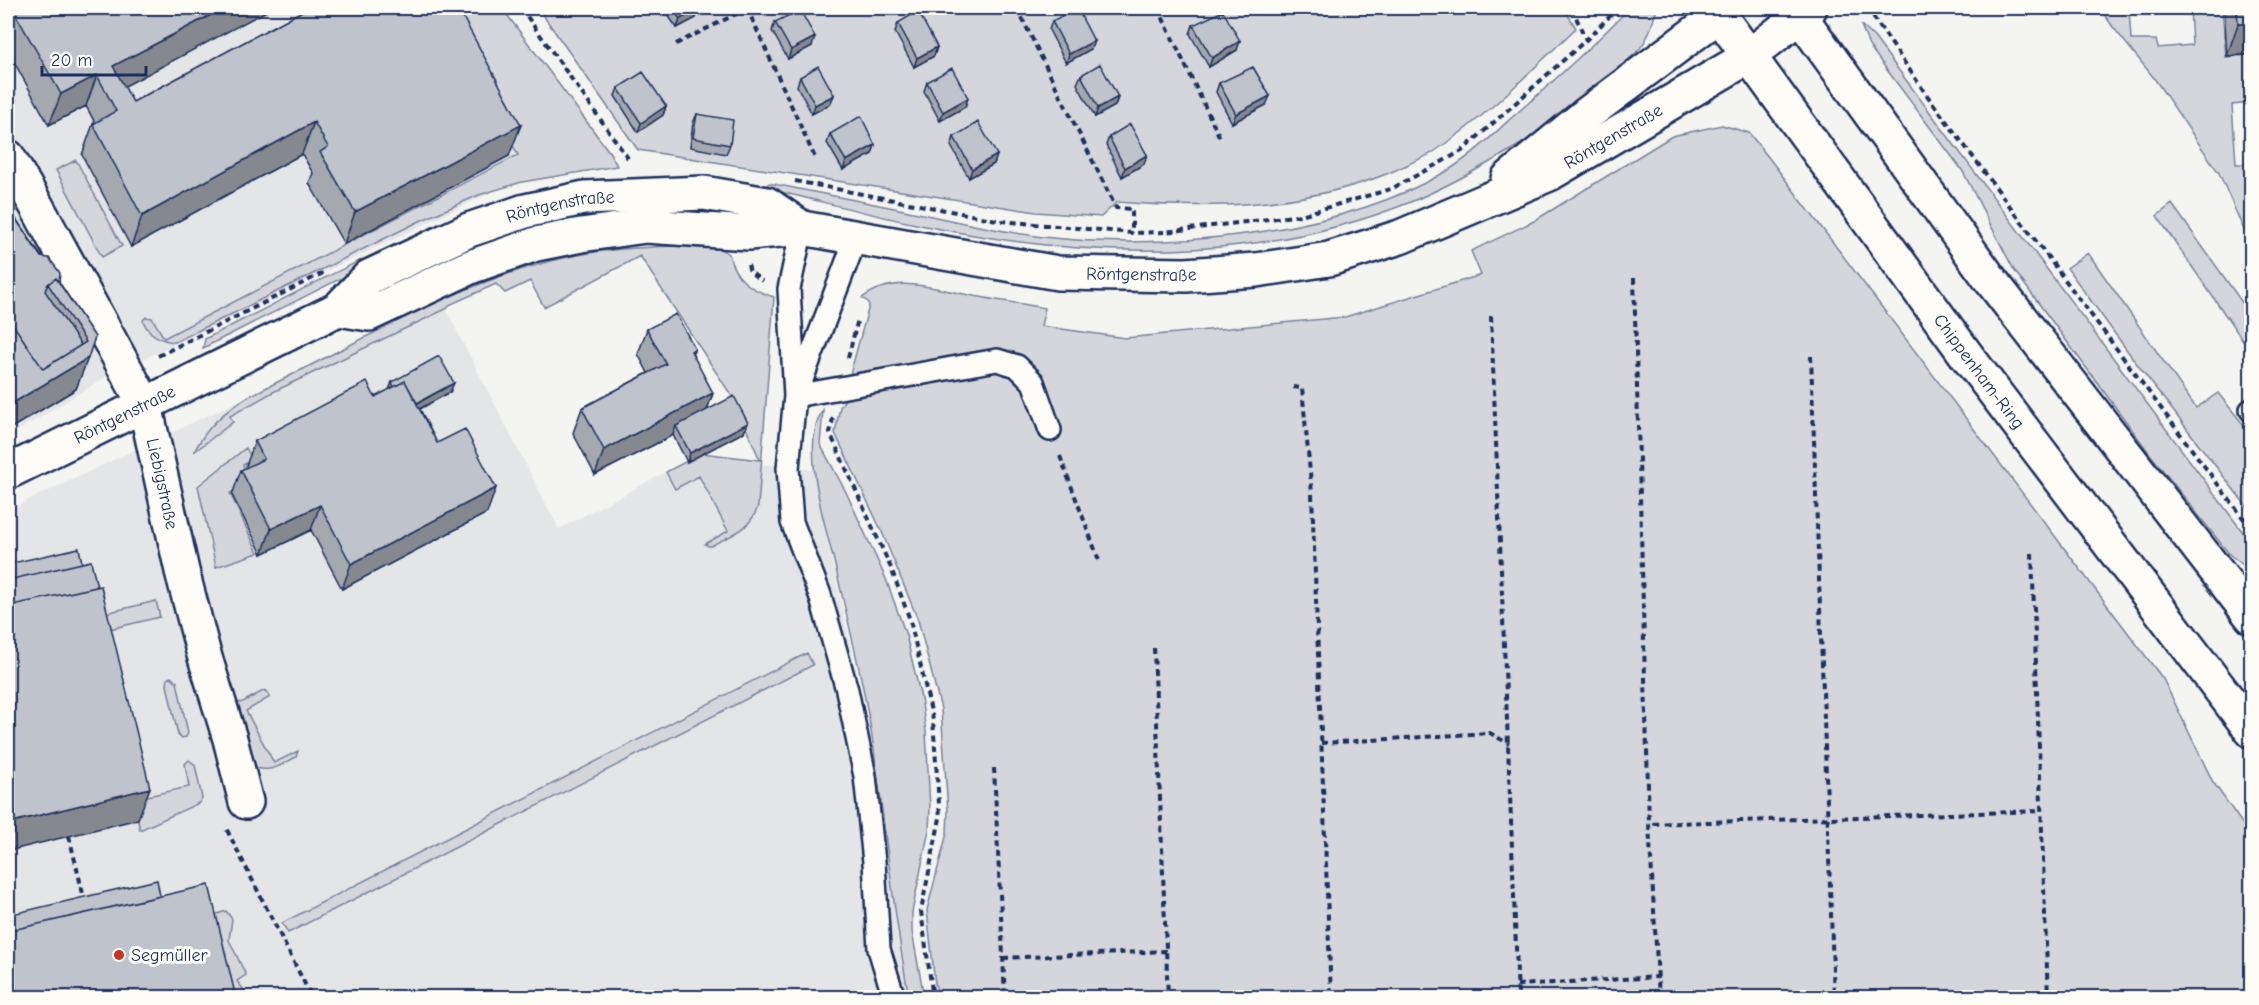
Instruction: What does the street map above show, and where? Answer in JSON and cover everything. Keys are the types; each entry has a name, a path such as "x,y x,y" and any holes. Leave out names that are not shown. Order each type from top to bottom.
{"street":[{"name":"Chippenham-Ring","path":"1721,10 1748,57 1967,356 2252,731"},
{"name":"Röntgenstraße","path":"1474,207 1587,114 1721,10"},
{"name":"Röntgenstraße","path":"8,472 338,309 369,277 459,235 525,211 584,198 704,193 767,204 802,228 1058,273 1186,275 1256,270 1329,259 1400,237 1549,174 1748,57 1802,10"},
{"path":"1802,10 1990,279 2252,617"},
{"name":"Liebigstraße","path":"8,157 42,214 145,405 202,651 230,739 246,802"}],"lane":[{"path":"802,228 789,289 795,396 788,468 792,522 820,596 848,690 865,776 874,862 879,949 894,998"},
{"path":"795,396 856,238"},
{"path":"795,396 997,360 1017,366 1033,382 1050,430"}],"path":[{"path":"521,8 635,169"},
{"path":"676,44 748,8 816,160"},
{"path":"1017,8 1116,208 1132,209 1132,233"},
{"path":"1158,8 1221,140"},
{"path":"1572,8 1586,40"},
{"path":"786,180 1002,221 1132,233 1165,232 1301,215 1390,189 1462,151 1586,40 1618,8"},
{"path":"1867,8 1926,94 2252,530"},
{"path":"747,260 750,272 759,280 766,282"},
{"path":"1634,278 1649,824 1659,998"},
{"path":"1491,316 1518,998"},
{"path":"1811,356 1834,998"},
{"path":"1270,998 1331,996 1312,494 1302,388 1293,387"},
{"path":"1050,430 1100,563"},
{"path":"830,432 891,568 910,620 933,720 940,818 921,911 933,998"},
{"path":"2032,554 2048,998"},
{"path":"1154,648 1168,998"},
{"path":"1321,744 1490,733 1509,744"},
{"path":"994,768 1005,998"},
{"path":"1649,824 2041,811"},
{"path":"225,827 312,998"},
{"path":"69,836 86,906"},
{"path":"1003,958 1166,951"},
{"path":"1517,984 1659,977"}],"shaded area":[{"path":"8,8 467,8 571,154 104,378 8,437"},
{"path":"439,8 502,8 610,153 617,166 522,182 479,195 420,221 175,342 165,340 151,333 143,320 146,317 152,318 164,338 518,155"},
{"path":"538,8 1564,8 1576,28 1473,123 1429,155 1373,179 1338,190 1265,202 1190,206 1117,202 1101,217 1036,212 638,150"},
{"path":"1630,8 1657,8 1652,26 1641,47 1603,85 1566,115 1497,158 1424,196 1358,221 1306,234 1200,249 1092,249 958,232 764,188 769,183 971,225 1043,237 1091,241 1143,242 1197,239 1304,224 1355,210 1403,193 1455,166 1480,147"},
{"path":"2100,8 2129,8 2131,40 2156,40 2158,48 2192,45 2190,8 2222,8 2226,57 2251,55 2251,103 2232,105 2236,164 2251,164 2251,174 2248,175 2252,205 2251,246 2219,173 2154,78"},
{"path":"1861,25 1874,37 2251,543 2251,571 2230,555 2150,454 2014,270 1962,170 1869,46"},
{"path":"1722,125 1749,133 2163,679 2213,782 2251,836 2251,997 939,997 935,984 927,910 947,833 948,812 941,709 918,620 882,532 835,433 840,407 859,378 849,378 869,306 868,302 862,298 874,291 897,284 922,285 1045,308 1041,326 1125,338 1345,317 1481,275 1471,251 1534,221 1672,136"},
{"path":"76,160 122,246 102,257 56,170"},
{"path":"601,179 620,179 624,184 387,255 203,348 205,339 397,243 497,204"},
{"path":"2172,204 2251,315 2251,352 2157,216"},
{"path":"676,246 721,249 729,254 739,277 758,291 774,297 758,506 755,514 745,526 711,546 705,544 728,531 699,476 675,489 666,472 702,453 760,460 733,398 640,256 544,307 530,281 505,293 496,284 273,392 230,416 233,422 194,452 217,420 249,396 457,293 500,276 589,253"},
{"path":"2088,253 2196,408 2218,393 2251,434 2251,459 2245,465 2251,473 2251,512 2137,364 2067,268"},
{"name":"Segmüller","path":"443,304 559,529 666,472 760,464 814,470 825,531 862,697 910,974 916,997 8,997 8,510"},
{"path":"823,410 820,444 846,492 886,579 906,635 921,698 926,731 930,809 929,830 912,912 912,932 924,997 910,997 908,992 867,708 816,484 814,442 816,425"},
{"path":"246,448 252,459 243,465 250,482 230,493 258,553 216,567 198,486"},
{"path":"156,601 160,617 93,633 89,617"},
{"path":"807,653 813,665 288,933 282,923"},
{"path":"171,677 177,682 188,733 186,737 181,738 178,735 167,685 168,678"},
{"path":"265,690 270,697 246,711 274,763 298,751 296,757 283,764 260,769 249,759 237,703"},
{"path":"189,760 195,765 202,798 199,803 140,830 133,799 189,787 185,764"},
{"path":"226,911 232,919 229,940 246,975 237,981 249,997 223,997 206,918"}],"building":[{"path":"12,8 224,8 113,66 133,102 308,8 458,8 521,125 355,212 320,152 328,147 314,122 142,216 93,124 116,111 97,75 61,94"},
{"path":"672,8 698,8 699,9 680,19"},
{"path":"1077,8 1094,41 1069,54 1052,21"},
{"path":"2237,8 2252,8 2252,23 2238,24"},
{"path":"800,10 815,37 791,50 775,22"},
{"path":"918,11 937,47 917,58 898,23"},
{"path":"1223,11 1240,41 1212,58 1193,25"},
{"path":"1100,64 1118,97 1098,108 1081,75"},
{"path":"818,66 834,95 815,105 800,77"},
{"path":"1253,67 1270,96 1236,114 1219,83"},
{"path":"952,68 968,98 943,112 927,82"},
{"path":"643,72 666,106 641,123 618,88"},
{"path":"697,114 733,120 730,145 693,138"},
{"path":"861,116 875,145 846,161 830,134"},
{"path":"978,122 997,155 972,169 954,137"},
{"path":"1130,124 1147,155 1125,168 1109,137"},
{"path":"8,207 41,257 49,258 60,273 59,282 56,278 48,284 45,291 81,345 43,369 8,317"},
{"path":"56,278 95,337 88,358 8,406 8,317 43,369 86,342 48,284"},
{"path":"676,314 695,349 691,351 713,393 604,450 582,408 666,364 647,329"},
{"path":"439,356 454,383 417,403 405,381 394,387 392,382"},
{"path":"405,381 437,443 465,429 496,488 351,564 320,505 271,529 241,470 264,459 255,441 367,382 375,397"},
{"path":"734,396 748,423 690,453 676,426"},
{"path":"79,548 82,563 8,580 8,564"},
{"path":"91,561 97,587 8,606 8,580"},
{"path":"101,586 150,788 8,823 8,606"},
{"path":"157,880 160,896 8,931 8,915"},
{"name":"Segmüller","path":"209,885 236,998 8,998 8,931"}],"place":[{"name":"Segmüller","path":"119,955"}]}
